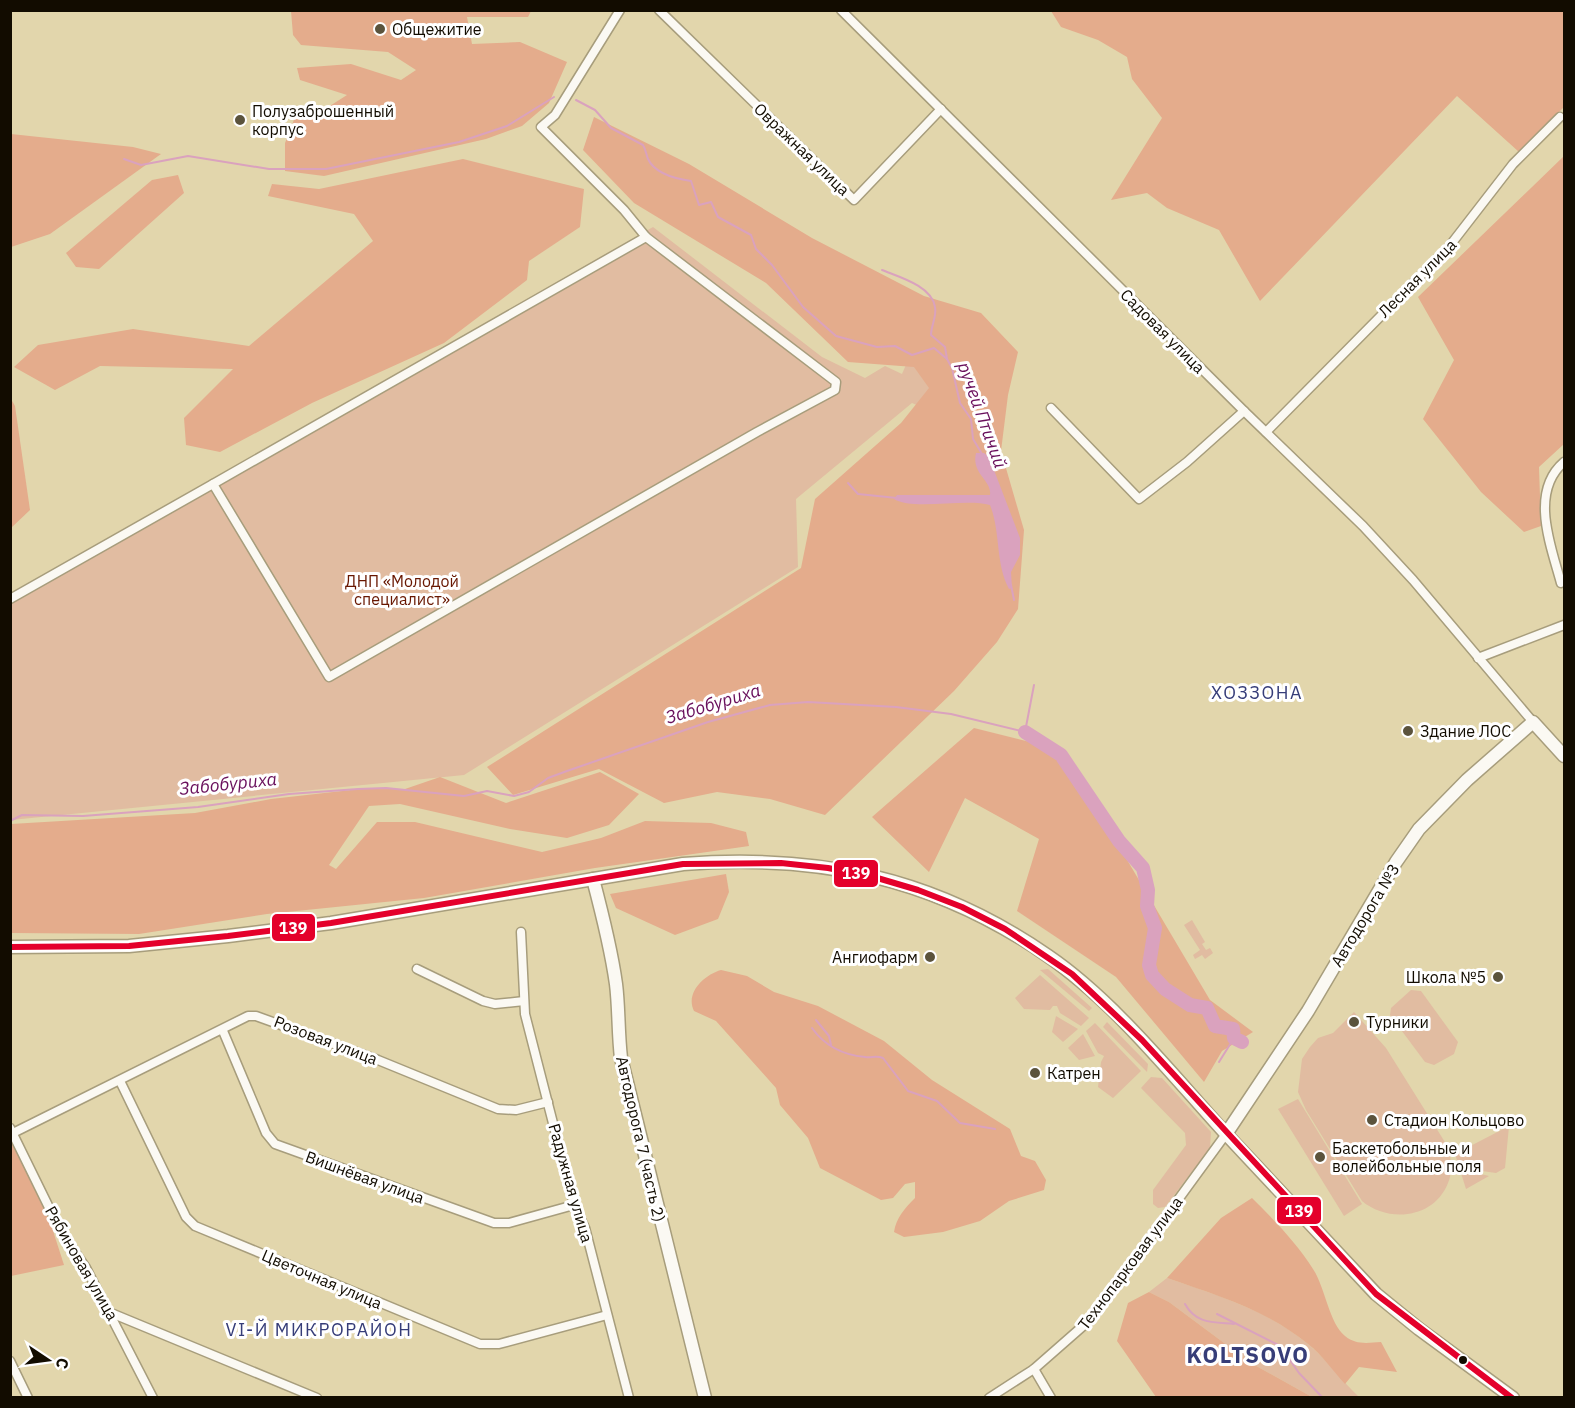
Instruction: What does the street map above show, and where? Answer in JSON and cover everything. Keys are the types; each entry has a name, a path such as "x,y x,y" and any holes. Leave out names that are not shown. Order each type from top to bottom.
{"main road":[{"path":"1533,722 1564,756"},
{"name":"Автодорога №3","path":"1226,1134 1298,1026 1396,862 1419,829 1450,796 1533,722"},
{"path":"10,947 129,946 228,936 331,923 683,864 764,861 864,872 945,900 1002,927 1049,957 1135,1035 1376,1294 1513,1398"},
{"name":"Автодорога 7 (часть 2)","path":"593,879 613,964 621,1058 705,1398"}],"street":[{"path":"213,484 329,677 757,432 835,390 836,382 646,237 624,210 541,128 555,115 620,10"},
{"name":"Овражная улица","path":"659,10 854,200 941,109"},
{"name":"Садовая улица","path":"841,10 1244,411 1363,526 1413,580 1533,722"},
{"name":"Лесная улица","path":"1266,432 1448,248 1514,164 1560,117"},
{"path":"10,599 646,237"},
{"path":"1051,408 1139,499 1187,462 1244,411"},
{"path":"1561,583 1546,521 1545,499 1548,484 1564,462"},
{"path":"1478,658 1564,626"},
{"name":"Радужная улица","path":"521,932 525,1014 574,1205 585,1228 629,1398"},
{"path":"417,969 483,1001 495,1004 524,1001"},
{"name":"Розовая улица","path":"12,1130 120,1081 248,1017 263,1017 378,1060 498,1109 516,1110 548,1102"},
{"name":"Вишнёвая улица","path":"223,1031 266,1133 275,1144 494,1223 508,1223 574,1205"},
{"name":"Цветочная улица","path":"120,1081 186,1217 195,1226 480,1344 499,1344 607,1315"},
{"name":"Рябиновая улица","path":"12,1130 61,1232 86,1268 111,1313 153,1398"},
{"name":"Технопарковая улица","path":"989,1398 1034,1369 1091,1319 1226,1134"},
{"path":"111,1313 317,1398"},
{"path":"10,1361 28,1398"},
{"path":"1034,1369 1051,1398"}],"green space":[{"name":"ДНП «Молодой специалист»","path":"653,227 822,357 865,378 885,366 902,374 908,360 941,376 924,408 912,403 796,499 798,567 464,775 11,820 10,595"},
{"path":"1192,920 1205,942 1202,944 1206,950 1210,948 1213,953 1205,959 1202,955 1195,959 1193,955 1200,950 1184,925"},
{"path":"1048,969 1092,1008 1089,1011 1040,970"},
{"path":"1040,975 1089,1018 1081,1026 1060,1013 1057,1006 1053,1006 1050,1010 1024,1009 1015,998"},
{"path":"1411,990 1421,991 1458,1042 1454,1054 1434,1065 1425,1062 1390,1015 1391,1008"},
{"name":"Стадион Кольцово","path":"1354,1012 1386,1048 1448,1147 1451,1174 1448,1183 1432,1204 1410,1214 1384,1213 1362,1201 1306,1110 1298,1092 1302,1059 1310,1047 1318,1038 1333,1033"},
{"path":"1056,1016 1078,1029 1063,1042 1052,1032"},
{"path":"1107,1022 1148,1064 1147,1072 1103,1027"},
{"path":"1095,1023 1141,1071 1113,1098 1098,1087 1101,1062 1104,1056 1098,1053 1086,1031"},
{"path":"1083,1034 1095,1056 1079,1060 1068,1048"},
{"path":"1151,1077 1162,1078 1211,1132 1210,1148 1165,1207 1158,1208 1153,1204 1153,1190 1186,1145 1185,1133 1141,1088"},
{"name":"Баскетобольные и волейбольные поля","path":"1298,1099 1362,1204 1344,1216 1278,1109"},
{"path":"1509,1126 1505,1168 1496,1173 1468,1169 1468,1171 1489,1176 1466,1189 1455,1154"},
{"path":"1167,1278 1241,1305 1276,1322 1315,1350 1359,1397 1312,1397 1251,1363 1169,1302 1149,1292"}],"shaded area":[{"path":"291,11 531,11 528,17 467,17 472,44 520,42 567,62 549,103 522,126 486,139 324,176 285,171 285,143 295,117 325,109 347,95 300,80 297,68 351,64 401,80 416,70 388,52 301,45 293,35"},
{"path":"1051,11 1564,11 1564,107 1519,152 1457,96 1260,301 1219,230 1167,208 1147,193 1111,200 1162,118 1132,79 1127,57 1098,40 1061,27"},
{"path":"594,117 689,164 812,238 924,296 981,313 1018,352 1008,395 1001,451 1024,530 1018,609 997,642 954,691 825,815 770,799 717,792 664,803 599,769 513,795 487,767 801,568 815,499 901,423 929,388 914,367 848,362 766,283 634,203 583,150"},
{"path":"11,134 133,147 161,154 50,234 11,247"},
{"path":"1564,156 1564,444 1539,467 1541,526 1524,532 1481,492 1423,419 1454,360 1418,297"},
{"path":"463,159 584,189 580,227 529,261 527,280 444,343 312,403 220,452 186,445 184,418 233,369 100,366 55,390 14,367 38,345 133,329 249,346 373,241 354,214 268,196 272,184 319,189"},
{"path":"178,175 184,193 99,269 76,267 66,253 152,180"},
{"path":"11,399 15,406 30,510 11,528"},
{"path":"976,453 984,453 989,457 1020,538 1020,555 1011,572 1012,588 1009,589 1002,568 996,526 990,505 979,503 914,504 894,499 897,495 990,495 988,485 976,466"},
{"path":"974,728 1062,750 1210,1000 1253,1032 1222,1051 1204,1082 1116,977 1017,911 1039,839 965,798 929,872 872,817"},
{"path":"600,772 639,794 609,825 567,838 510,829 400,804 369,806 329,865 336,869 377,822 415,822 542,852 601,838 645,821 711,823 746,832 749,846 595,868 424,898 267,914 139,934 11,933 11,824 195,813 271,799 360,789 405,789 440,777 506,803"},
{"path":"726,874 729,892 718,919 675,935 616,908 610,894"},
{"path":"721,970 747,976 774,992 818,1006 884,1041 932,1080 1010,1129 1021,1156 1035,1161 1046,1180 1044,1190 1009,1201 980,1221 943,1232 904,1237 894,1232 904,1209 915,1198 915,1182 905,1184 893,1198 881,1200 820,1168 808,1138 780,1105 776,1088 716,1021 694,1011 692,998 694,991 708,976"},
{"path":"10,1137 38,1184 64,1265 11,1276"},
{"path":"1252,1198 1292,1240 1313,1269 1335,1323 1345,1336 1358,1342 1381,1342 1397,1372 1359,1367 1345,1384 1313,1348 1276,1322 1240,1305 1167,1278 1221,1218"},
{"path":"1149,1292 1169,1302 1251,1363 1312,1397 1156,1397 1117,1341 1128,1303"}],"waterway":[{"path":"124,159 141,165 188,156 269,169 326,169 459,142 507,126 554,97"},
{"name":"ручей Птичий","path":"576,100 595,110 611,128 643,145 651,164 661,172 691,181 699,205 711,202 718,217 751,235 756,249 772,265 803,307 836,336 877,347 895,346 912,355 934,348 947,359 952,368 960,403 971,419 973,439 982,454"},
{"path":"882,270 914,283 928,293 935,307 931,335 945,347 947,359"},
{"path":"848,483 858,494 897,498"},
{"name":"ручей Птичий","path":"1011,585 1014,600"},
{"name":"Забобуриха","path":"10,821 22,815 83,816 198,807 289,794 358,789 386,788 464,796 487,791 514,796 529,792 548,778 567,771 708,722 770,705 808,702 896,707 951,714 1025,732 1034,685"},
{"name":"Забобуриха","path":"1025,732 1061,755 1119,841 1143,868 1148,890 1147,906 1155,928 1149,965 1152,975 1165,989 1190,1005 1207,1008 1215,1026 1233,1029 1234,1038 1242,1042"},
{"path":"816,1020 829,1036 831,1045"},
{"path":"812,1028 828,1044 842,1051 857,1056 883,1058 908,1091 937,1101 960,1123 995,1129"},
{"path":"1219,1062 1234,1038"},
{"path":"1185,1304 1189,1311 1200,1319 1234,1324"},
{"name":"Забобуриха","path":"1217,1314 1280,1346 1299,1373 1323,1398"}],"transit line":[{"name":"139","path":"10,947 129,946 228,936 331,923 683,864 781,863 828,868 874,877 918,890 962,907 1005,929 1072,974 1142,1040 1376,1294 1512,1398"}],"place":[{"name":"Общежитие","path":"380,29"},
{"name":"Полузаброшенный корпус","path":"240,120"},
{"name":"Здание ЛОС","path":"1408,731"},
{"name":"Ангиофарм","path":"930,957"},
{"name":"Школа №5","path":"1498,977"},
{"name":"Турники","path":"1354,1022"},
{"name":"Катрен","path":"1035,1073"},
{"name":"Стадион Кольцово","path":"1372,1120"},
{"name":"Баскетобольные и волейбольные поля","path":"1320,1157"}],"district":[{"name":"ХОЗЗОНА","path":"1257,693"},
{"name":"VI-Й МИКРОРАЙОН","path":"319,1330"},
{"name":"KOLTSOVO","path":"1248,1355"}]}
